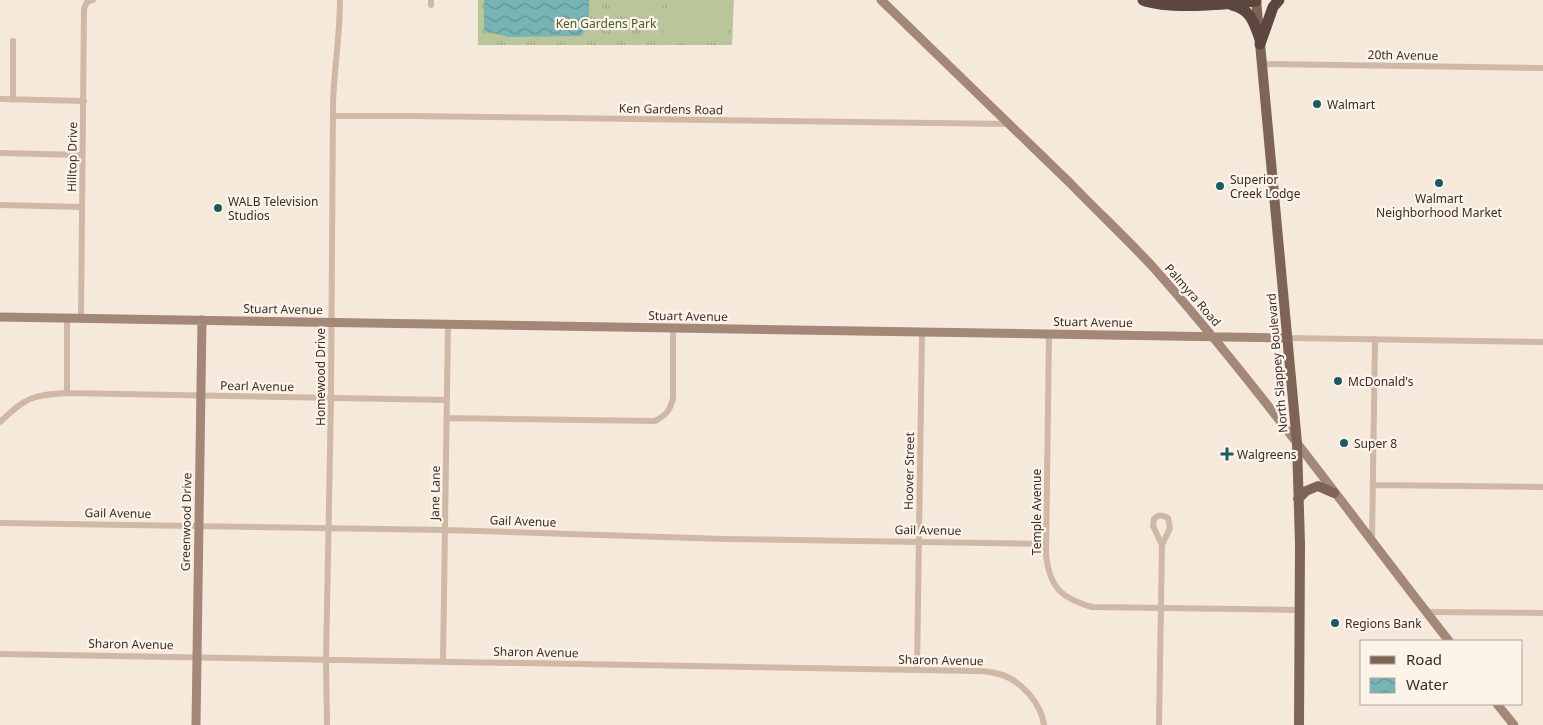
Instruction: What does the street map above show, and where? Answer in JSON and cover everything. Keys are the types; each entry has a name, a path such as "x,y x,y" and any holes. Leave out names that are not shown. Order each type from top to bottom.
{"highway":[{"path":"1143,0 1160,4 1218,4 1256,1"},
{"path":"1260,42 1274,7 1279,0"},
{"path":"1218,4 1235,6 1248,13 1260,42"}],"main road":[{"name":"North Slappey Boulevard","path":"1256,1 1297,443 1300,725"},
{"path":"1298,499 1306,491 1318,486 1334,493"}],"street":[{"name":"Hilltop Drive","path":"80,318 84,9 87,2 92,0"},
{"name":"Homewood Drive","path":"327,725 326,660 332,322 333,116 334,70 339,40 340,0"},
{"name":"Palmyra Road","path":"881,0 1126,238 1212,336 1448,640"},
{"path":"12,41 14,52 13,100"},
{"name":"20th Avenue","path":"1262,64 1543,68"},
{"path":"0,100 84,101"},
{"name":"Ken Gardens Road","path":"333,116 1009,124"},
{"path":"0,153 82,155"},
{"path":"0,206 82,207"},
{"name":"Stuart Avenue","path":"0,317 1543,342"},
{"path":"0,422 28,399 41,395 67,393 67,318"},
{"name":"Greenwood Drive","path":"196,725 202,320"},
{"name":"Jane Lane","path":"443,662 448,324"},
{"path":"447,418 655,421 664,416 671,408 673,398 673,328"},
{"name":"Hoover Street","path":"918,670 922,332"},
{"name":"Temple Avenue","path":"1049,334 1046,555 1050,577 1058,590 1064,596 1092,607 1300,610"},
{"path":"1372,542 1375,339"},
{"name":"Pearl Avenue","path":"67,393 447,400"},
{"path":"1373,485 1543,487"},
{"name":"Gail Avenue","path":"0,523 445,530 733,539 1046,544"},
{"path":"1159,725 1162,545"},
{"path":"1426,612 1543,613"},
{"name":"Sharon Avenue","path":"0,654 976,671 1000,674 1018,683 1031,696 1041,713 1044,725"},
{"path":"1498,705 1514,725"}],"green space":[{"name":"Ken Gardens Park","path":"478,0 734,0 732,45 478,45"},
{"path":"624,0 730,0 728,42 662,43 670,1 648,11 623,14"}],"water":[{"path":"484,0 589,0 589,26 581,36 509,37 484,31"}],"place":[{"name":"Walmart","path":"1317,104"},
{"name":"Walmart Neighborhood Market","path":"1439,183"},
{"name":"Superior Creek Lodge","path":"1220,186"},
{"name":"WALB Television Studios","path":"218,208"},
{"name":"McDonald's","path":"1338,381"},
{"name":"Super 8","path":"1344,443"},
{"name":"Walgreens","path":"1227,454"},
{"name":"Regions Bank","path":"1335,623"}]}
